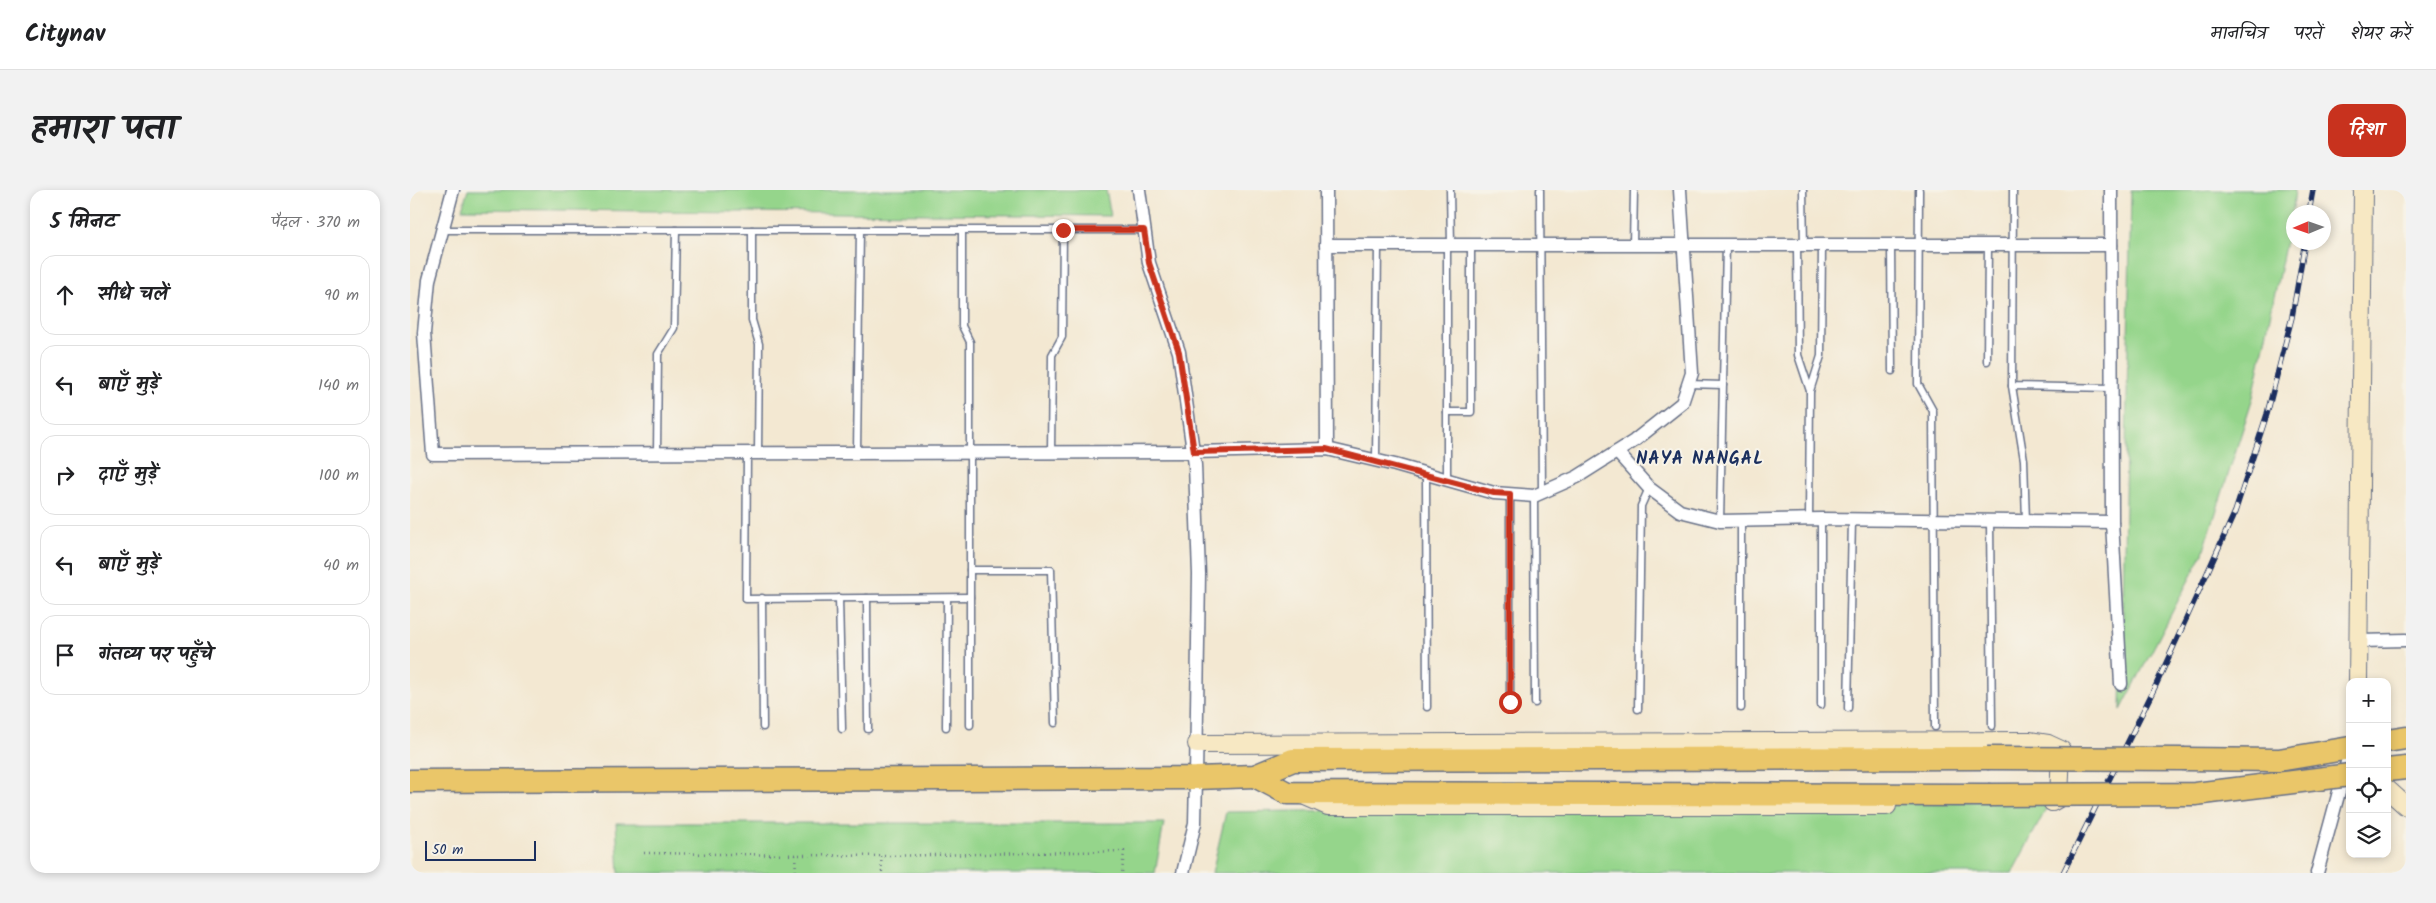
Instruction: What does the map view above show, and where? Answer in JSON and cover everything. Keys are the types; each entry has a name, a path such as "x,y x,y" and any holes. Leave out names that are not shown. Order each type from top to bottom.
{"highway":[{"path":"2391,740 2406,738"},
{"path":"410,781 1196,778 1255,776 1293,760 1988,758 2279,760 2346,750"},
{"path":"2391,770 2406,768"},
{"path":"1255,776 1287,792 1988,795 2195,794 2346,775"}],"street":[{"path":"453,190 429,280 424,333 433,454 1194,452 1326,449 1494,493 1510,494 1538,494 1577,477 1634,442 1682,403 1692,373 1680,190"},
{"path":"1139,190 1149,263 1179,352 1194,452 1199,574 1195,823 1183,873"},
{"path":"1326,190 1326,449"},
{"path":"2111,190 2112,522 2121,684"},
{"path":"2358,678 2363,190"},
{"path":"1326,245 2111,245"},
{"path":"1617,452 1649,488 1680,511 1720,522 1815,520 2112,522"},
{"path":"2359,641 2406,640"},
{"path":"1197,744 2029,741 2048,744 2061,750 2059,798 2048,805 1328,806 1298,792"},
{"path":"1299,760 1324,744"},
{"path":"2317,873 2346,764"},
{"path":"2391,793 2406,806"}],"lane":[{"path":"1447,480 1450,190"},
{"path":"1535,703 1540,190"},
{"path":"1634,190 1634,245"},
{"path":"1803,190 1798,355 1810,391 1821,705"},
{"path":"1919,190 1918,384 1933,411 1935,727"},
{"path":"2013,190 2012,386 2024,460 2026,522"},
{"path":"442,230 1144,230"},
{"path":"657,453 658,354 674,328 676,230"},
{"path":"752,230 752,320 759,344 746,598 970,598"},
{"path":"858,452 860,230"},
{"path":"962,230 962,326 970,342 970,725"},
{"path":"1051,452 1052,356 1062,337 1063,230"},
{"path":"1376,461 1378,245"},
{"path":"1447,412 1471,412 1470,245"},
{"path":"1720,522 1726,245"},
{"path":"1891,245 1892,371"},
{"path":"1987,361 1988,245"},
{"path":"1810,391 1821,356 1822,246"},
{"path":"1688,384 1723,385"},
{"path":"2012,386 2112,388"},
{"path":"1426,474 1427,707"},
{"path":"1638,709 1641,506 1649,488"},
{"path":"1510,494 1510,702"},
{"path":"1848,708 1852,520"},
{"path":"1741,521 1742,708"},
{"path":"1990,522 1992,726"},
{"path":"970,570 1051,570 1055,723"},
{"path":"762,598 763,726"},
{"path":"839,598 842,729"},
{"path":"867,598 868,729"},
{"path":"946,598 946,727"}],"path":[{"path":"644,853 882,856 1124,851 1122,873"},
{"path":"795,855 796,873"},
{"path":"882,856 882,873"}],"green space":[{"path":"468,190 1106,190 1111,216 462,209"},
{"path":"2131,190 2295,190 2293,205 2286,205 2286,241 2253,397 2203,553 2121,710"},
{"path":"2051,800 2012,873 1212,873 1226,812"},
{"path":"616,823 1164,823 1155,873 619,873"}],"railway":[{"path":"2310,205 2313,190"},
{"path":"2063,873 2156,685 2235,512 2267,414 2292,317 2304,250"}],"district":[{"name":"NAYA NANGAL","path":"1700,458"}],"route":[{"path":"1063,230 1144,230 1149,263 1179,352 1194,452 1326,449 1395,465 1494,493 1510,494 1510,702"}]}
